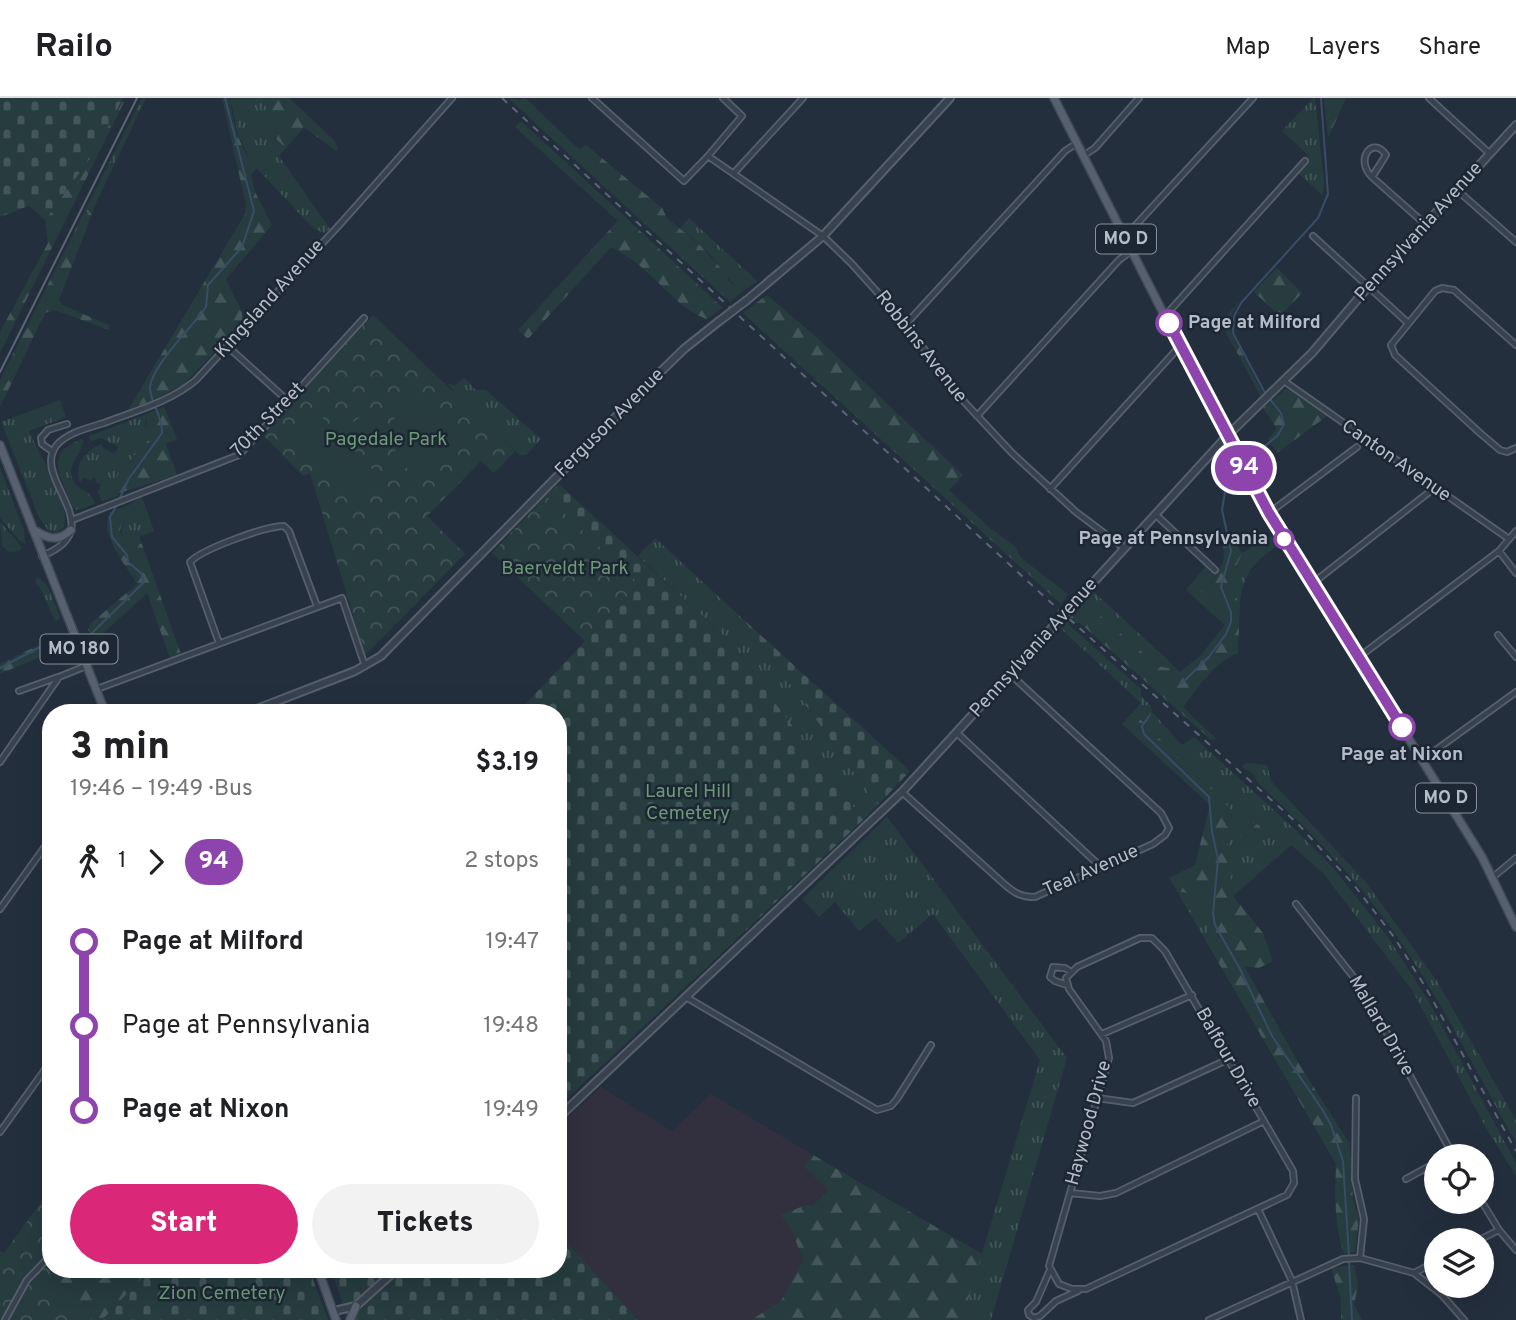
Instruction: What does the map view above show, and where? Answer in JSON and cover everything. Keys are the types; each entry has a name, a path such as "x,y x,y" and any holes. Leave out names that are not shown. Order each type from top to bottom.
{"main road":[{"name":"MO D","path":"1054,98 1269,513 1493,877 1516,927"},
{"name":"MO 180","path":"0,445 102,704"},
{"path":"33,530 54,538 62,537 71,530"},
{"path":"321,1278 335,1316"},
{"path":"350,1320 356,1306"}],"street":[{"name":"Kingsland Avenue","path":"53,452 68,436 157,403 185,388 227,346 452,98"},
{"path":"592,98 684,181 742,116 723,98"},
{"path":"734,173 803,98"},
{"name":"Ferguson Avenue","path":"270,704 365,667 381,656 684,348 747,300 823,236 950,98"},
{"path":"1083,156 1095,148 1139,98"},
{"path":"1123,234 1134,228 1253,98"},
{"path":"1429,98 1490,154"},
{"name":"Pennsylvania Avenue","path":"567,1109 902,792 1227,436 1284,382 1516,125"},
{"path":"906,324 1065,151 1077,143"},
{"path":"1372,177 1386,155 1382,149 1376,147 1370,149 1363,158 1363,165 1372,177 1425,224"},
{"name":"Robbins Avenue","path":"708,156 823,236 906,324 977,416 1050,489 1124,548"},
{"path":"1165,316 1305,161"},
{"path":"1457,190 1516,242"},
{"path":"1313,236 1407,322"},
{"path":"977,416 1131,250"},
{"path":"1516,345 1450,288 1435,291 1407,322 1391,345 1395,355 1436,395 1500,450 1507,452 1516,448"},
{"name":"70th Street","path":"72,520 235,458 365,318"},
{"path":"1050,489 1180,345"},
{"path":"227,346 288,401"},
{"name":"Canton Avenue","path":"1284,382 1509,539"},
{"path":"42,556 62,545 71,530 72,520 52,468 53,452 41,444 41,438 48,430 67,424"},
{"path":"1269,513 1357,447"},
{"path":"1312,583 1428,493"},
{"path":"1155,514 1215,570"},
{"path":"219,643 190,562 197,555 234,540 285,526 317,606"},
{"path":"1358,657 1499,551 1516,531"},
{"path":"1499,551 1516,573"},
{"path":"96,690 342,598 365,667"},
{"path":"1498,635 1516,657"},
{"path":"19,691 86,666"},
{"name":"Teal Avenue","path":"902,792 1008,888 1024,897 1035,897 1153,844 1165,835 1169,828 1161,813 1010,674"},
{"path":"0,762 59,677"},
{"path":"1422,760 1516,692"},
{"path":"957,733 1101,867"},
{"path":"0,909 42,851"},
{"path":"1493,877 1516,858"},
{"name":"Mallard Drive","path":"1296,904 1363,989 1445,1144"},
{"name":"Balfour Drive","path":"1071,972 1140,938 1152,937 1165,951 1293,1171 1294,1183 1287,1195 1258,1209"},
{"name":"Haywood Drive","path":"1067,985 1050,977 1053,967 1071,972 1066,978 1067,985 1102,1034 1109,1058 1049,1265 1051,1269 1041,1293 1028,1310 1029,1315 1040,1317 1050,1305 1081,1289"},
{"path":"1102,1034 1192,995"},
{"path":"686,997 877,1110 891,1106 931,1045"},
{"path":"1097,1098 1133,1103 1229,1059"},
{"path":"0,1131 42,1073"},
{"path":"1356,1098 1355,1179 1364,1219 1360,1258"},
{"path":"1070,1192 1100,1196 1116,1193 1264,1121"},
{"path":"1406,1179 1424,1169"},
{"path":"1051,1269 1059,1284 1072,1290 1086,1289 1258,1209 1292,1281 1301,1320"},
{"path":"1489,1214 1516,1250"},
{"path":"1494,1232 1499,1230"},
{"path":"1209,1320 1343,1259 1353,1258 1414,1273 1442,1295 1464,1320"},
{"path":"5,1320 27,1280 42,1264"},
{"path":"1414,1273 1424,1268"},
{"path":"335,1316 356,1306 387,1278"}],"shaded area":[{"path":"601,1087 672,1131 711,1094 813,1155 803,1166 828,1189 792,1232 803,1259 781,1301 751,1320 638,1320 567,1242 567,1118"}],"green space":[{"path":"0,98 123,98 94,153 45,220 29,206 0,217"},
{"path":"142,98 146,98 97,201 71,238"},
{"path":"222,98 230,98 238,135 257,168 251,174 255,192 272,225 226,279 242,312 243,322 184,384 128,410 245,214 246,205"},
{"path":"230,98 262,98 274,122 277,140 286,148 279,156 330,229 324,233 314,229 251,162 238,134"},
{"path":"262,98 289,98 334,140 338,149 336,151 304,127 286,148 277,140 274,122"},
{"path":"508,98 525,98 579,149 586,145 662,208 667,218 700,245 727,275 728,280 742,292 730,302"},
{"path":"1313,98 1324,183 1323,196 1299,174 1308,160 1306,153 1282,131"},
{"path":"1324,98 1346,98 1328,138"},
{"path":"121,101 124,102 0,353 0,332 48,243 45,220 94,153"},
{"path":"521,121 623,215 618,221 515,127"},
{"path":"97,201 59,300 62,305 109,325 109,330 55,310 45,313 0,407 0,380 71,238"},
{"path":"623,215 723,308 706,319 690,311 637,264 611,247 528,339 518,330"},
{"path":"689,218 757,281 742,292 737,288 707,250 680,228"},
{"path":"1277,268 1302,293 1280,316 1254,292"},
{"path":"767,295 814,335 963,475 949,490 991,529 1015,546 1021,558 1068,594 1061,604 743,313"},
{"path":"1239,301 1232,314 1231,331 1263,394 1261,397 1221,323"},
{"name":"Pagedale Park","path":"373,315 515,451 494,473 481,461 427,516 465,554 365,655 310,473 303,476 262,434"},
{"path":"464,378 476,390 486,390 541,439 526,455 520,455 461,402 448,384 456,385"},
{"path":"1286,389 1327,416 1277,453 1268,439 1277,429 1263,408"},
{"path":"415,391 458,431 458,436 414,476 397,454 392,433 397,413"},
{"path":"60,400 66,417 29,431 63,504 64,527 56,533 48,530 39,517 1,422"},
{"path":"164,407 177,439 166,444 177,475 116,494 113,486 119,473 150,438 146,432 147,414"},
{"path":"373,407 384,421 358,440 347,427"},
{"path":"314,409 383,480 355,507 286,436"},
{"path":"147,414 145,424 150,438 119,473 113,486 116,494 120,495 102,502 98,493 101,485 95,482 97,479 93,477 91,481 84,477 80,482 78,469 86,454 101,444 114,454 119,447 101,438 91,441 89,436"},
{"path":"83,439 71,475 95,504 77,510 73,507 58,467 62,451"},
{"path":"0,468 24,530 25,543 20,541 0,518"},
{"name":"Laurel Hill Cemetery","path":"559,484 727,639 863,820 567,1099 567,704 526,704 639,584 546,496"},
{"name":"Baerveldt Park","path":"546,496 639,584 585,641 492,553"},
{"path":"142,497 154,531 139,537 142,544 125,541 121,524 125,507"},
{"path":"125,507 120,531 125,541 142,544 181,654 170,658 147,593 96,640 88,630 90,624 137,584 115,550 108,530 110,512"},
{"path":"0,522 22,548 19,551 9,552 2,546"},
{"path":"1272,536 1279,545 1251,569 1243,585 1240,605 1229,582 1242,553"},
{"path":"1231,537 1242,553 1229,582 1240,605 1238,653 1214,669 1183,707 1216,739 1211,740 1080,623 1075,623 1070,618 1080,607 1094,610 1158,666 1168,668 1173,665 1180,672 1200,656 1229,620 1215,584 1210,583 1195,598 1186,590 1205,567 1213,575 1219,569 1224,559 1223,547"},
{"path":"655,538 744,620 878,805 863,820 727,639 638,556"},
{"path":"37,576 47,585 60,617 58,620 55,621 36,584"},
{"path":"1210,583 1215,584 1229,619 1226,626 1195,598"},
{"path":"1094,592 1173,665 1168,668 1158,666 1094,610 1080,607"},
{"path":"744,620 910,771 878,805"},
{"path":"1066,622 1141,689 1141,696 1151,706 1152,712 1182,745 1194,737 1300,834 1334,869 1388,937 1429,1002 1516,1163 1516,1176 1486,1128 1412,990 1323,873 1291,845 1233,896 1226,847 1231,832 1257,842 1259,825 1240,819 1133,712 1141,703 1061,629"},
{"path":"55,637 60,638 64,647 0,674 0,664"},
{"path":"1133,712 1240,819 1259,825 1265,835 1257,842 1231,832 1226,847 1233,896 1263,933 1273,961 1259,968 1244,966 1302,1069 1350,1144 1353,1201 1359,1217 1355,1252 1344,1254 1338,1232 1336,1164 1204,938 1212,923 1209,904 1196,895 1177,891 1169,878 1195,865 1210,805 1122,724"},
{"path":"1246,763 1267,765 1271,781 1365,881 1437,981 1516,1120 1516,1143 1451,1023 1397,936 1364,892 1335,860 1259,784 1252,773 1242,767"},
{"path":"887,817 1067,1058 991,1320 962,1320 1040,1060 933,914 898,943 876,918 859,931 835,902 819,917 802,899"},
{"path":"1177,891 1196,895 1209,904 1212,923 1204,938"},
{"path":"813,1155 982,1254 962,1320 751,1320 781,1301 803,1259 792,1232 781,1215 806,1205 812,1206 828,1190 803,1166"},
{"path":"42,1200 42,1278 59,1278 50,1290 92,1320 0,1320 0,1251 4,1253"},
{"path":"567,1242 638,1320 348,1320 334,1278 567,1278"},
{"path":"1354,1265 1358,1285 1354,1305 1362,1320 1341,1320 1341,1299 1331,1268"},
{"path":"55,1278 160,1278 125,1320 29,1320"},
{"name":"Zion Cemetery","path":"142,1278 312,1278 328,1320 102,1320"}],"waterway":[{"path":"119,500 128,480 162,433 150,390 155,372 206,307 208,285 242,247 254,211 225,98"},
{"path":"1265,393 1233,333 1234,316 1241,303 1318,218 1328,194 1321,98"},
{"path":"1244,464 1278,435 1284,424 1281,413 1269,398"},
{"path":"1181,684 1208,658 1226,634 1231,622 1231,612 1221,587 1231,551 1222,510 1226,486 1240,468"},
{"path":"90,635 144,582 141,573 128,562 127,555 112,537 110,517 117,505"},
{"path":"0,668 40,647 63,642"},
{"path":"1150,715 1142,726 1144,734 1209,797 1218,859 1213,914 1215,925 1240,969 1272,1036 1331,1125 1343,1161 1349,1256"},
{"path":"1349,1262 1352,1320"}],"tram line":[{"path":"0,372 137,98"}],"railway":[{"path":"502,98 1047,599 1296,822 1354,885 1394,937 1426,988 1516,1151"}],"bus line":[{"name":"94","path":"1169,323 1218,421 1269,513 1402,727"}],"place":[{"name":"Page at Milford","path":"1169,323"},
{"name":"Page at Pennsylvania","path":"1284,539"},
{"name":"Page at Nixon","path":"1402,727"}]}
